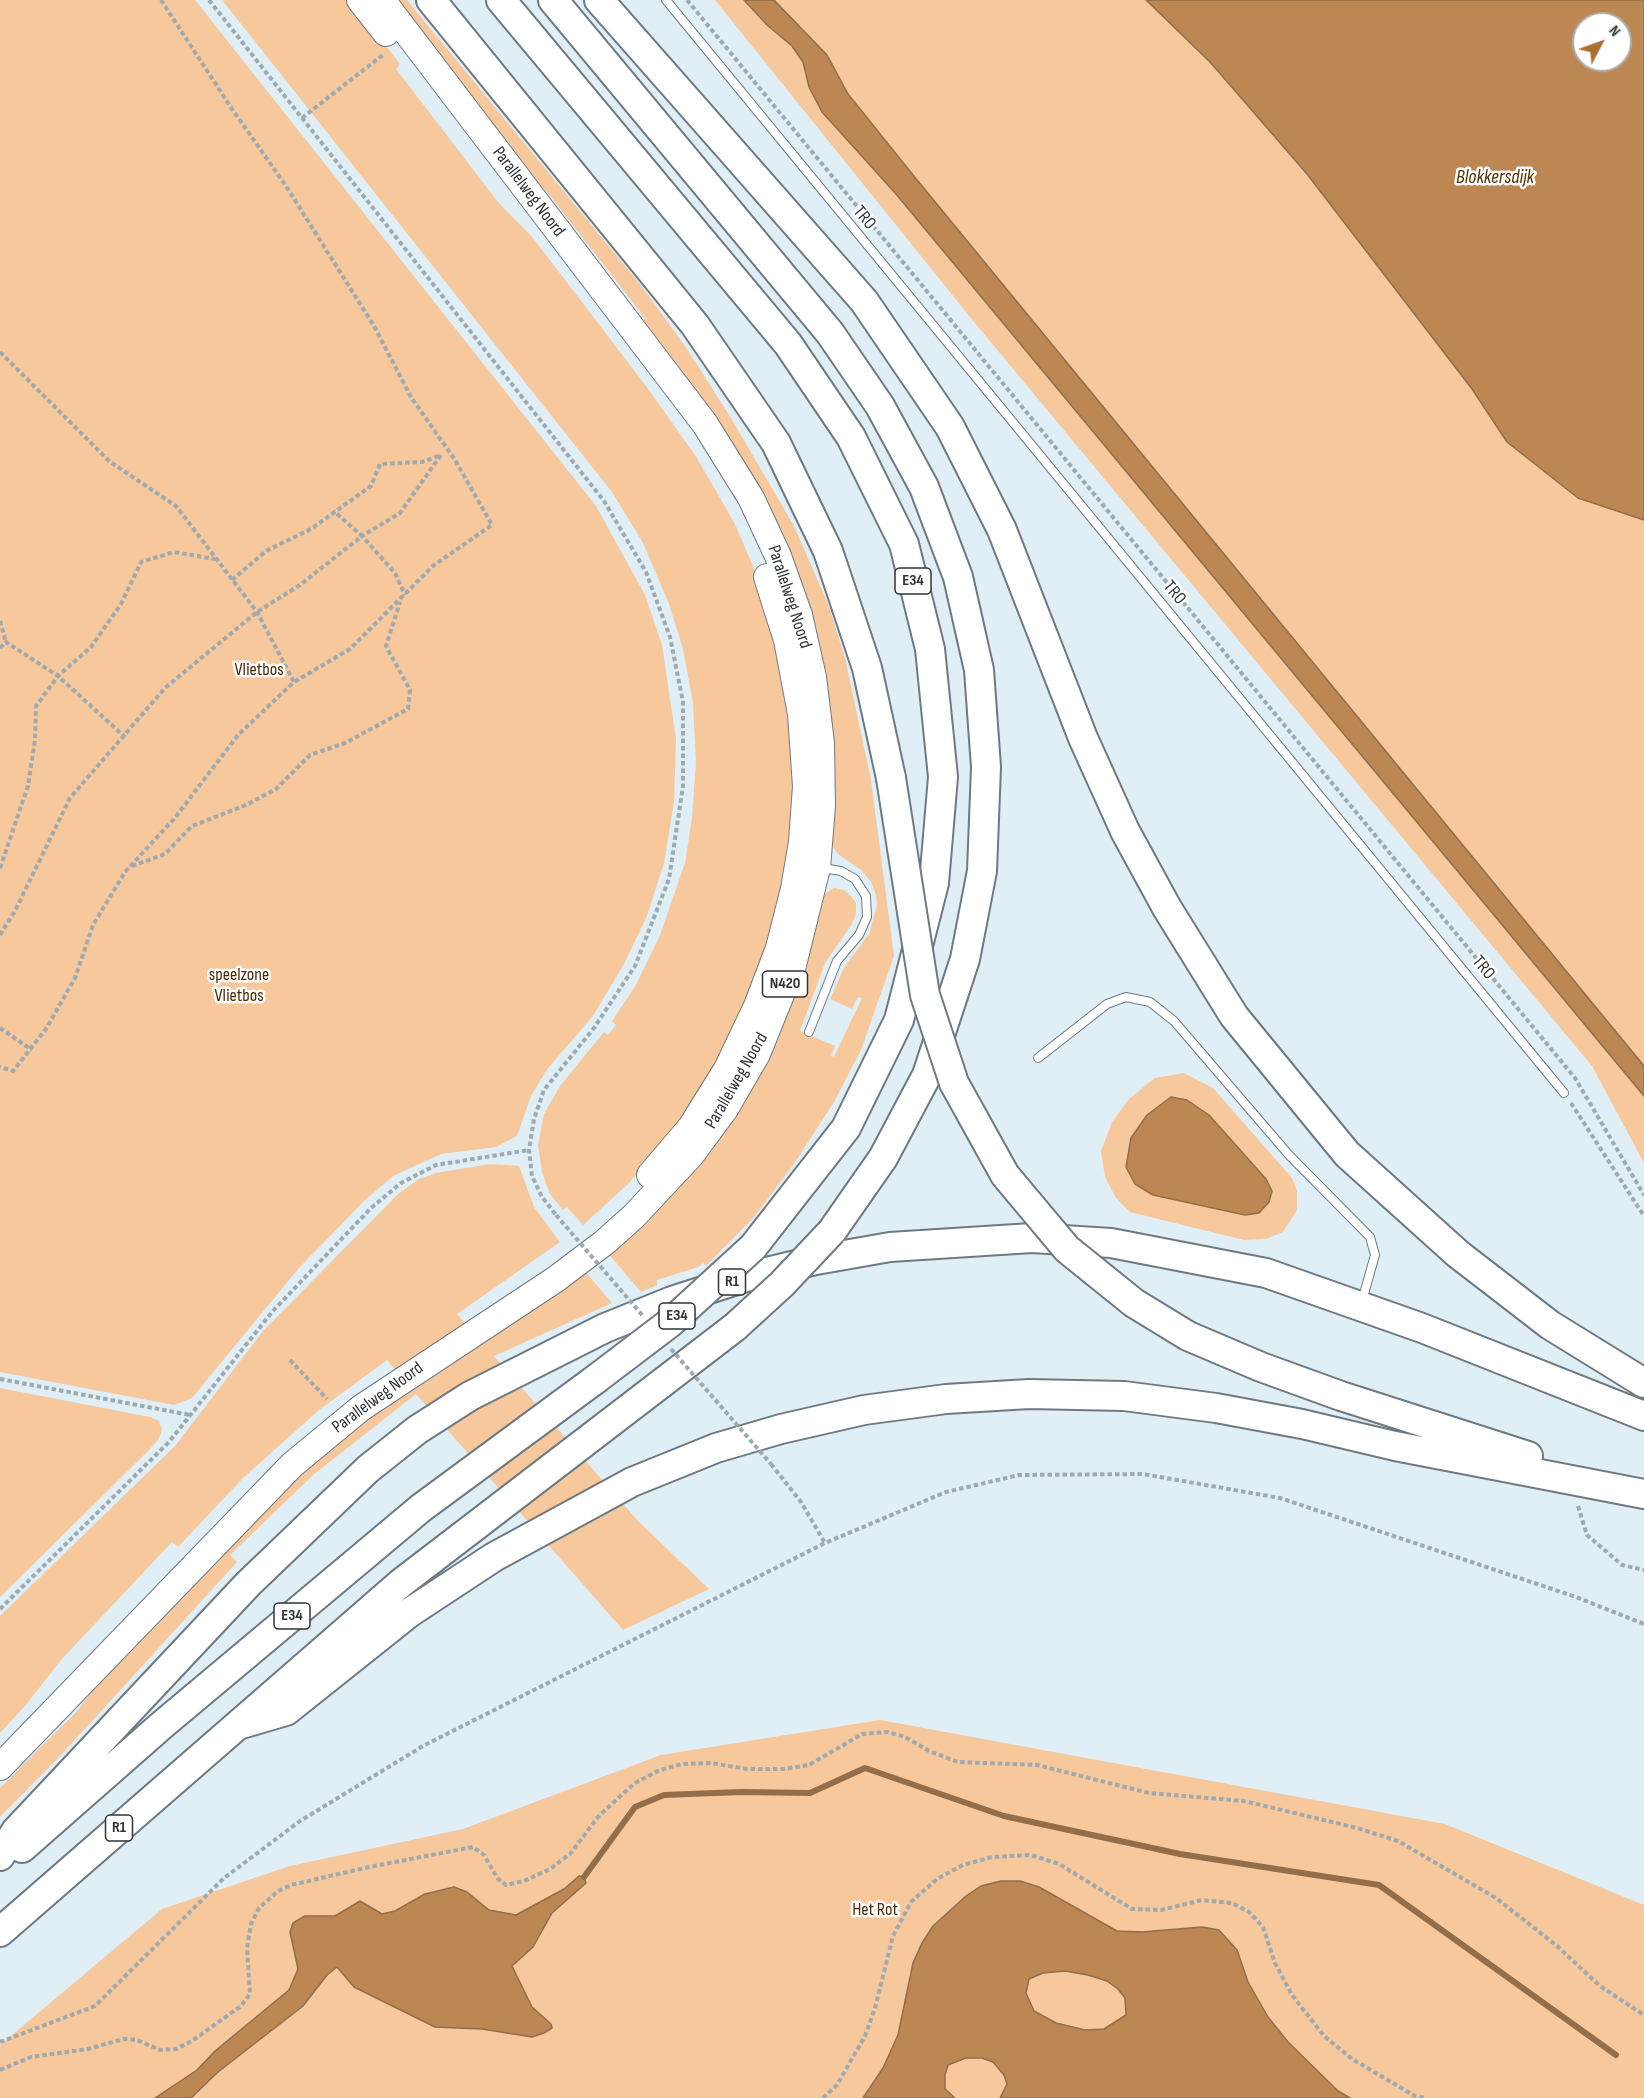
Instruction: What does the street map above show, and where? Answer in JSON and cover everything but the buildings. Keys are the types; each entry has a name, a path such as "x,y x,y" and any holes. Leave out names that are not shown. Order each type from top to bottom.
{"highway":[{"name":"Parallelweg Noord","path":"0,1744 273,1461 333,1410 408,1355 545,1266 598,1226 637,1190 691,1126 727,1069 757,1006 775,958 794,889 802,842 806,786 801,714 787,640 765,568 733,500 690,430 360,0"},
{"name":"Parallelweg Noord","path":"0,1767 292,1465 361,1408 556,1279 605,1242 634,1216 691,1155 725,1109 757,1054 793,965 817,868 822,806 821,743 813,677 795,605 778,556 751,498 705,424 381,0"},
{"path":"431,0 695,325 776,443 828,551 867,668 891,778 925,995 954,1083 1005,1175 1067,1249 1134,1303 1188,1336 1261,1368 1341,1396 1644,1493"},
{"name":"E34","path":"0,1867 162,1725 421,1508 671,1322 753,1247 846,1128 899,1020 934,883 943,777 930,649 904,544 851,437 788,344 501,0"},
{"name":"E34","path":"238,1725 401,1583 735,1327 832,1231 883,1158 927,1075 965,959 982,871 986,767 979,670 958,577 924,487 880,406 830,333 553,0"},
{"path":"599,0 864,302 950,427 1002,530 1083,738 1125,831 1167,908 1234,1016 1347,1154 1449,1246 1550,1325 1644,1383"},
{"name":"R1","path":"0,1856 16,1831 248,1584 368,1469 417,1430 470,1396 535,1361 614,1324 746,1277 816,1260 890,1247 1032,1238 1111,1243 1266,1273 1360,1305 1644,1416"},
{"path":"238,1725 286,1711 409,1613 494,1557 632,1482 716,1448 781,1429 864,1410 946,1399 1029,1394 1124,1396 1216,1408 1302,1424 1395,1446 1644,1493"},
{"name":"R1","path":"0,1932 238,1725"}],"lane":[{"name":"TRO","path":"666,0 1564,1094"},
{"path":"809,1032 837,961 859,935 867,917 866,896 855,879 841,871 817,868"},
{"path":"1038,1058 1107,1004 1126,997 1150,1002 1174,1021 1289,1155 1370,1237 1375,1255 1360,1305"}],"path":[{"path":"0,1067 13,1071 32,1050 75,978 93,926 130,867 174,819 238,735 294,682 350,649 434,565 492,525 455,460 411,397 374,326 286,186 232,109 161,0"},
{"path":"209,0 604,501 646,572 670,637 682,702 683,786 669,879 635,966 594,1028 544,1090 534,1119 529,1150 532,1176 542,1197 556,1215"},
{"path":"687,0 1280,723"},
{"path":"302,118 384,54"},
{"path":"0,352 109,461 177,506 257,612 294,682"},
{"path":"0,935 15,911 70,798 165,688 257,612 300,585 362,536 400,513 441,455 422,462 380,464 372,486 310,529 266,551 232,580"},
{"path":"130,867 165,854 192,826 246,805 276,789 310,755 345,743 408,710 410,690 386,646 403,597 395,573 362,536 334,511"},
{"path":"0,868 16,827 28,786 36,740 36,706 58,676 92,647 121,604 141,562 174,552 215,559"},
{"path":"0,621 6,642 58,676 125,737"},
{"path":"0,648 6,642"},
{"path":"0,1028 32,1050"},
{"path":"1564,1094 1644,1216"},
{"path":"0,1609 169,1442 252,1335 371,1208 401,1183 436,1165 529,1150"},
{"path":"290,1360 327,1399"},
{"path":"0,1379 190,1415"},
{"path":"771,1464 801,1502 825,1543"},
{"path":"0,2042 95,2006 224,1878 300,1821 423,1746 825,1543 946,1492 1019,1475 1143,1474 1280,1498 1576,1598 1644,1624"},
{"path":"1578,1506 1587,1535 1622,1565 1644,1570"},
{"path":"0,2070 31,2057 88,2049 123,2039 137,2040 160,2050 176,2049 192,2041 241,2006 250,1994 247,1948 251,1924 260,1908 278,1892 291,1885 348,1871 473,1847 484,1855 498,1879 506,1885 524,1881 550,1869 570,1854 598,1817 615,1800 635,1784 660,1770 682,1764 711,1763 747,1769 783,1770 809,1765 862,1734 888,1732 905,1737 929,1751 958,1762 1037,1765 1149,1793 1244,1801 1357,1828 1398,1841 1496,1898 1557,1946 1600,1986 1644,2015"},
{"path":"823,2098 837,2085 865,2036 875,2008 893,1936 911,1902 937,1879 963,1865 992,1857 1031,1855 1059,1864 1132,1909 1161,1910 1202,1900 1232,1903 1249,1912 1263,1928 1275,1963 1292,1995 1324,2036 1352,2059 1415,2096 1425,2098"}],"green space":[{"name":"Vlietbos","path":"0,0 195,0 596,506 645,595 662,645 676,739 674,801 664,863 647,916 624,964 593,1016 548,1068 531,1096 517,1136 496,1147 441,1154 393,1176 365,1200 298,1269 192,1398 174,1405 0,1372"},
{"path":"222,0 351,0 400,64 396,69 498,202 533,238 646,386 695,455 735,524 765,595 792,720 795,787 787,867 766,959 737,1031 684,1121 628,1184 583,1225 567,1207 563,1210 550,1194 542,1172 538,1145 544,1114 560,1086 604,1032 608,1035 616,1025 612,1021 636,985 660,935 685,863 692,818 696,763 693,703 683,649 669,604 643,543 612,492"},
{"path":"393,0 407,0 643,288 687,349 731,418 794,526 828,604 845,658 871,780 894,956 861,1050 834,1102 794,1164 754,1217 706,1266 703,1263 698,1267 657,1280 657,1285 641,1292 606,1251 820,897 834,888 844,890 851,896 856,903 856,914 852,924 825,963 800,1031 835,1046 831,1055 834,1057 862,998 858,997 852,1009 830,999 845,966 869,934 877,905 876,895 871,882 861,870 838,854 831,844 810,626 639,323 645,318 552,198 513,155"},
{"path":"715,0 1146,0 1210,62 1307,174 1472,389 1507,442 1578,498 1644,520 1644,1163 1592,1066 970,317"},
{"path":"1184,1073 1213,1088 1292,1178 1297,1191 1297,1210 1283,1232 1266,1239 1244,1240 1130,1212 1116,1198 1105,1177 1101,1151 1112,1122 1129,1099 1155,1078"},
{"path":"490,1164 519,1166 534,1207 560,1242 457,1314 479,1338 583,1269 612,1303 494,1356 638,1521 709,1589 623,1630 416,1394 313,1475 230,1555 237,1562 62,1754 0,1817 0,1788 78,1710 109,1668 272,1495 407,1383 387,1360 319,1410 243,1478 178,1547 172,1542 61,1660 25,1706 0,1733 0,1616 175,1446 264,1330 398,1194 419,1179 436,1173"},
{"path":"0,1388 150,1417 159,1421 162,1430 158,1440 149,1450 0,1597"},
{"name":"Het Rot","path":"880,1720 1445,1824 1644,1905 1644,2098 0,2098 0,2045 162,1909 290,1866 463,1829 661,1755"}],"water":[{"path":"744,0 774,0 827,55 848,94 913,175 1644,1066 1644,1096 896,194 822,112 809,87 803,62 792,46 767,25"},
{"name":"Blokkersdijk","path":"1146,0 1644,0 1644,520 1578,498 1507,442 1472,389 1307,174 1210,62"},
{"path":"1171,1097 1187,1100 1209,1115 1266,1179 1272,1191 1269,1202 1259,1213 1245,1215 1153,1195 1135,1184 1126,1167 1131,1138 1147,1115"},
{"path":"579,1876 584,1877 586,1883 552,1913 533,1947 512,1966 532,2007 551,2024 552,2028 544,2033 532,2037 482,2029 435,2027 354,1987 337,1967 327,1975 303,2006 218,2072 191,2098 155,2098 197,2070 215,2051 289,1990 298,1969 290,1932 293,1923 305,1916 335,1916 360,1901 382,1914 395,1911 425,1894 454,1887 467,1892 489,1910 516,1915 564,1889"},
{"path":"1001,1881 1020,1881 1039,1887 1117,1931 1142,1932 1202,1927 1219,1930 1237,1950 1248,1982 1268,2017 1288,2042 1338,2091 1350,2098 1000,2098 1007,2084 1004,2075 993,2062 982,2058 966,2058 948,2065 945,2075 945,2089 955,2098 863,2098 883,2068 898,2035 913,1963 922,1943 933,1926 966,1896 981,1886","holes":["1065,1971 1107,1981 1118,1989 1125,1998 1126,2015 1104,2029 1085,2030 1056,2023 1034,2011 1026,1993 1029,1979 1043,1973"]}],"waterway":[{"path":"584,1877 635,1807 664,1795 741,1792 810,1793 865,1768 1004,1816 1180,1854 1379,1885 1616,2055"}],"park label":[{"name":"speelzone Vlietbos","path":"239,985"}]}
